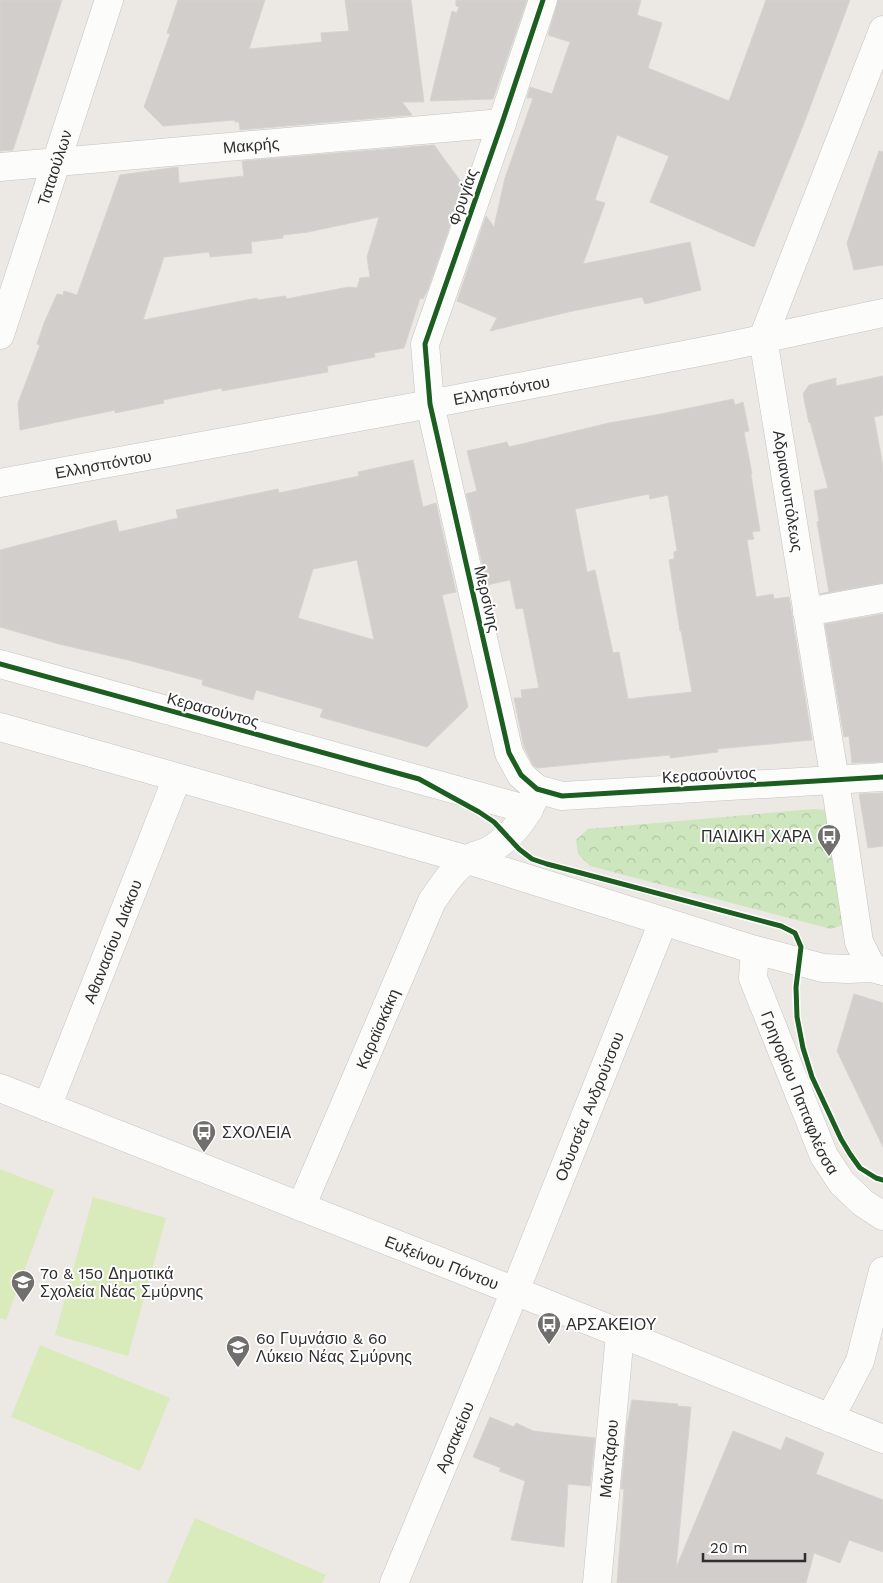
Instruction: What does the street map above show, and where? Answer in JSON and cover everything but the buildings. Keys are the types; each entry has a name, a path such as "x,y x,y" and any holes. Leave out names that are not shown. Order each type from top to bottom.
{"street":[{"name":"Ταταούλων","path":"0,335 109,0"},
{"name":"Φρυγίας","path":"430,404 425,344 502,124 542,0"},
{"path":"763,338 883,30"},
{"name":"Μακρής","path":"0,167 502,124"},
{"name":"Ελλησπόντου","path":"0,484 430,404 883,313"},
{"name":"Αδριανουπόλεως","path":"763,338 836,780 859,942 877,969"},
{"name":"Μερσίνης","path":"430,404 509,753 533,800"},
{"path":"808,612 883,598"},
{"name":"Κερασούντος","path":"0,664 533,800 562,796 883,777"},
{"path":"0,727 468,860 755,950 823,968 877,969"},
{"name":"Αθανασίου Διάκου","path":"47,1107 177,778"},
{"path":"468,860 489,851 507,838 520,824 533,800"},
{"name":"Καραϊσκάκη","path":"301,1207 432,901 448,878 468,860"},
{"name":"Οδυσσέα Ανδρούτσου","path":"515,1291 663,922"},
{"name":"Γρηγορίου Παπαφλέσσα","path":"755,950 753,978 824,1156 842,1183 863,1203 883,1216"},
{"name":"Ευξείνου Πόντου","path":"0,1088 515,1291 883,1439"},
{"path":"830,1418 860,1361 883,1270"},
{"name":"Αρσακείου","path":"394,1583 515,1291"},
{"name":"Μάντζαρου","path":"596,1583 620,1334"}],"green space":[{"path":"814,809 825,810 829,818 843,925 831,929 590,866 578,854 576,840 588,829"},
{"path":"0,1169 54,1190 6,1320 0,1318"},
{"path":"93,1197 166,1218 128,1356 55,1335"},
{"path":"40,1345 170,1398 140,1471 11,1417"},
{"path":"195,1518 326,1575 322,1583 167,1583"}],"cycle path":[{"path":"543,0 425,344 430,404 509,753 521,775 537,789 562,796 883,777"},
{"path":"0,664 419,779 494,822 519,849 532,859 781,926 795,933 801,947 796,987 797,1017 803,1048 812,1077 850,1154 860,1168 883,1180"}],"place":[{"name":"ΠΑΙΔΙΚΗ ΧΑΡΑ","path":"829,857"},
{"name":"ΣΧΟΛΕΙΑ","path":"204,1153"},
{"name":"7ο & 15ο Δημοτικά Σχολεία Νέας Σμύρνης","path":"23,1303"},
{"name":"ΑΡΣΑΚΕΙΟΥ","path":"549,1345"},
{"name":"6ο Γυμνάσιο & 6ο Λύκειο Νέας Σμύρνης","path":"238,1368"}]}
